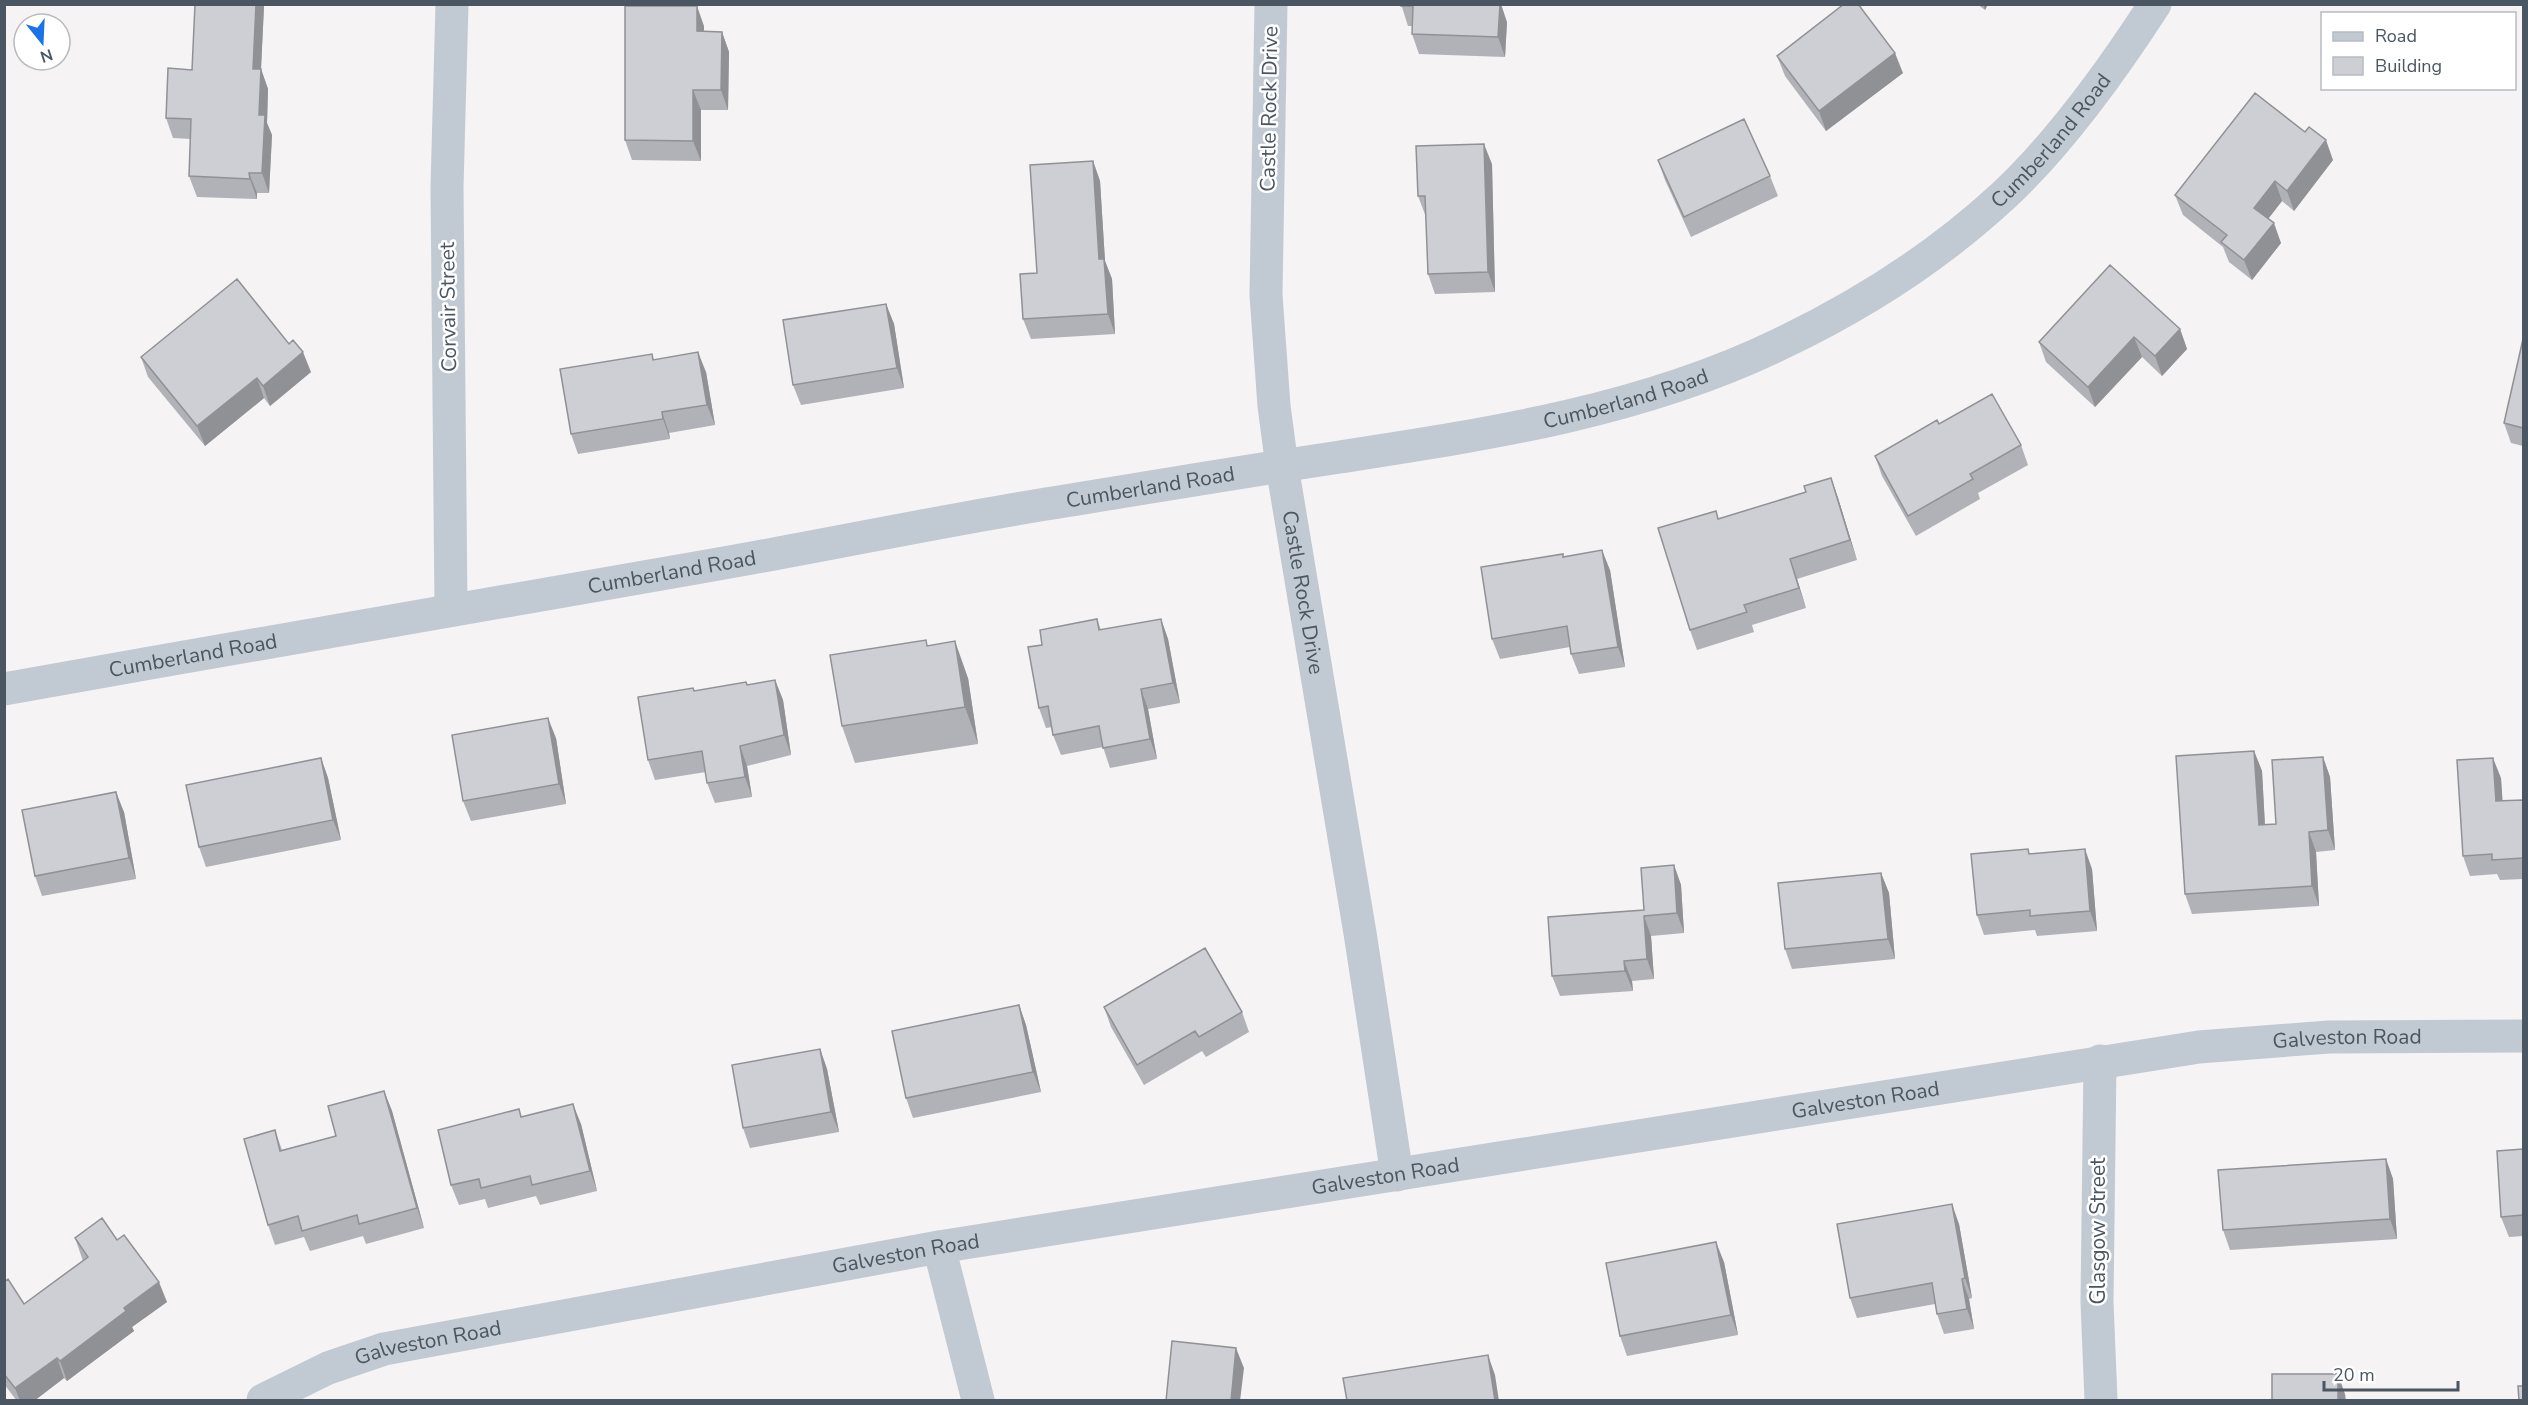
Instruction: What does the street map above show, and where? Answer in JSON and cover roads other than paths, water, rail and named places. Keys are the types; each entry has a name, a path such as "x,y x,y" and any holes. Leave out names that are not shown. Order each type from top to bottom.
{"street":[{"name":"Corvair Street","path":"451,609 447,187 452,4"},
{"name":"Castle Rock Drive","path":"1271,4 1266,295 1274,406 1397,1175"},
{"name":"Cumberland Road","path":"4,689 451,609 711,566 1028,507 1455,439 1568,417 1679,385 1776,346 1853,306 1928,257 2004,195 2065,127 2124,53 2156,4"},
{"name":"Galveston Road","path":"263,1401 328,1368 384,1349 939,1247 2199,1047 2329,1037 2523,1036"},
{"name":"Glasgow Street","path":"2100,1061 2097,1302 2101,1401"},
{"path":"939,1247 978,1401"}]}
